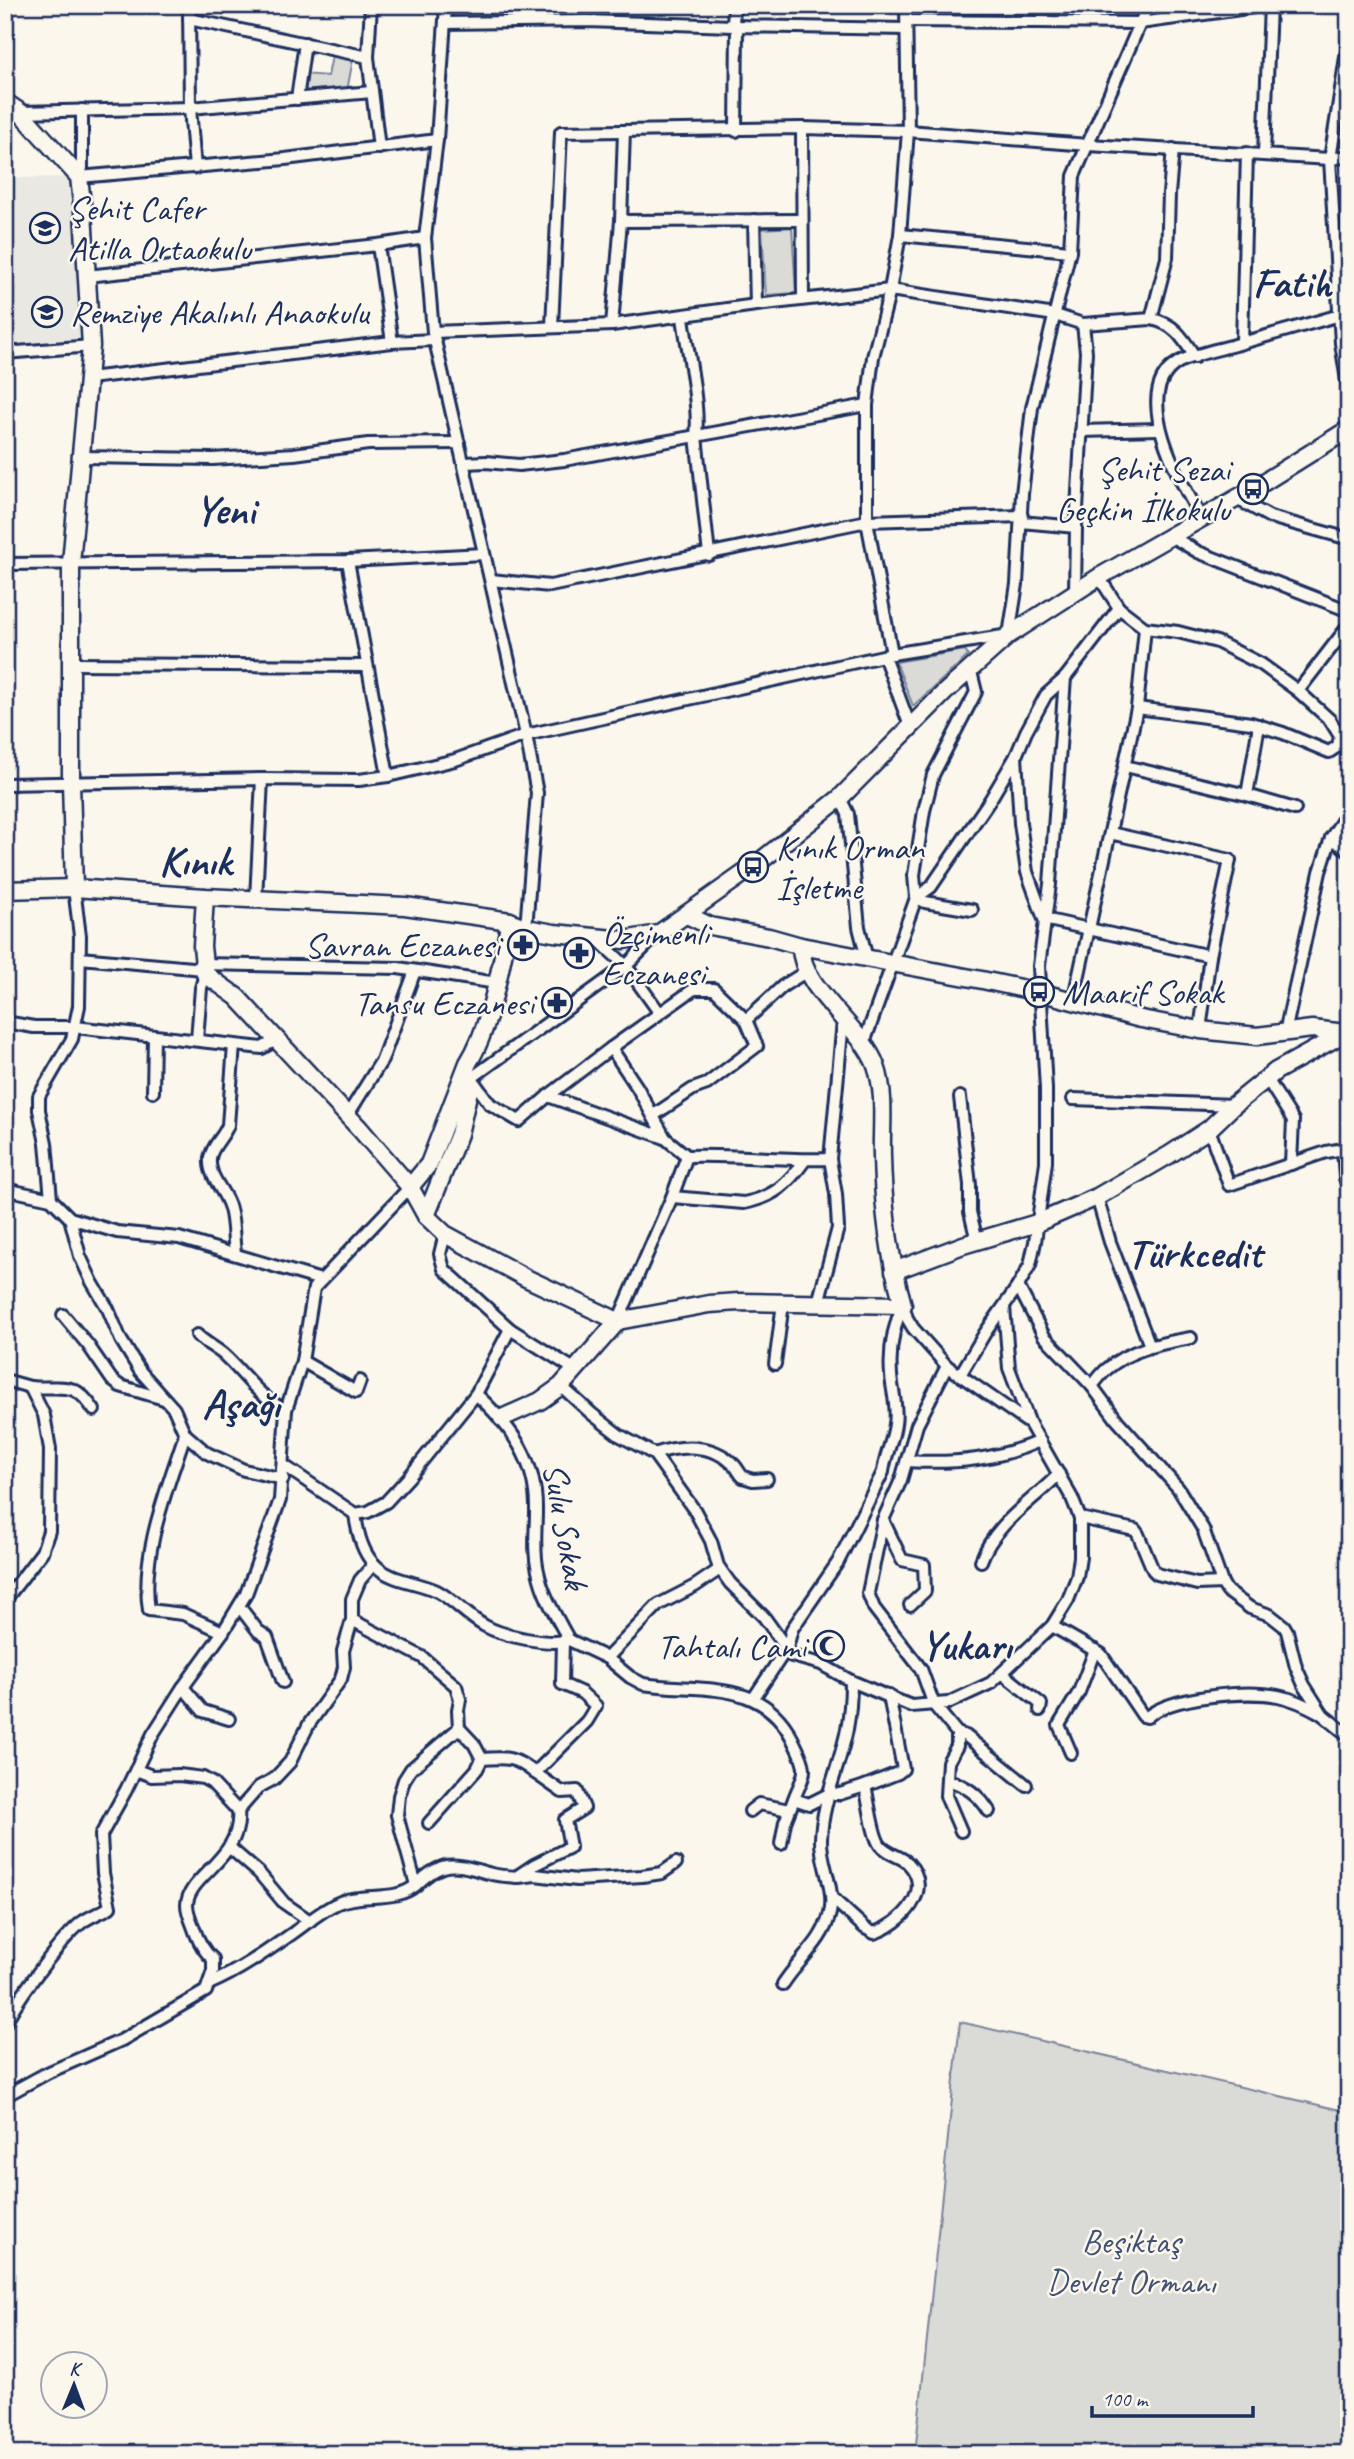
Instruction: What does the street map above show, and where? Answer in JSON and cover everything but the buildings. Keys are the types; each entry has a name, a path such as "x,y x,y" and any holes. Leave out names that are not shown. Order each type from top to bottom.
{"street":[{"path":"189,5 190,108 195,168"},
{"path":"371,5 368,57 379,148"},
{"path":"446,5 437,140 425,238 434,336 465,463 537,793 526,928"},
{"path":"734,5 736,131"},
{"path":"906,5 908,131 900,235 873,358 867,405 867,522 888,655 911,729"},
{"path":"1009,635 1017,584 1032,408 1070,251 1074,177 1149,5"},
{"path":"445,23 587,20 735,26 1140,23 1269,5 1264,154"},
{"path":"189,19 368,57"},
{"path":"1349,38 1330,159 1341,343 1349,393"},
{"path":"297,99 305,43"},
{"path":"20,111 190,108 372,92"},
{"path":"5,102 20,111 79,177"},
{"path":"51,1199 39,1096 72,1039 79,1006 80,936 74,888 71,782 71,564 90,346 79,177 82,168 82,110"},
{"path":"802,128 803,299"},
{"path":"552,327 561,132 802,128 908,131 1330,159 1349,156"},
{"path":"612,325 621,221 624,131"},
{"path":"79,177 195,168 437,140"},
{"path":"1151,319 1167,258 1173,149"},
{"path":"1241,343 1247,153"},
{"path":"754,220 757,305"},
{"path":"621,221 801,220"},
{"path":"900,235 1070,251"},
{"path":"87,276 425,238"},
{"path":"378,245 392,342"},
{"path":"89,378 434,336 612,325 890,290 976,301 1055,315 1083,324 1151,319 1166,322 1178,332 1195,357"},
{"path":"1202,519 1183,487 1159,429 1161,383 1167,371 1180,362 1195,357 1340,315"},
{"path":"683,317 709,555"},
{"path":"1075,593 1086,352 1083,324"},
{"path":"5,353 90,346"},
{"path":"465,463 519,465 553,461 867,405"},
{"path":"1081,431 1159,429"},
{"path":"5,2024 58,1947 83,1921 110,1907 103,1873 101,1835 153,1734 183,1687 223,1633 246,1594 280,1500 286,1410 302,1362 314,1288 429,1164 466,1082 626,966 658,934 687,915 840,798 970,668 1009,635 1099,577 1254,489 1349,429"},
{"path":"82,457 213,459 294,454 368,444 459,443"},
{"path":"1235,498 1270,517 1349,539"},
{"path":"491,580 550,586 867,522 1021,519 1076,527"},
{"path":"1171,536 1198,552 1349,611"},
{"path":"5,564 348,561 484,554"},
{"path":"348,561 388,776"},
{"path":"1099,577 1119,608 1145,628 1178,632 1217,642 1261,664 1298,691 1330,720 1344,738 1329,752 1259,725 1137,708"},
{"path":"916,898 931,887 990,800 1016,756 1046,695 1065,678 1119,608"},
{"path":"1298,691 1349,625"},
{"path":"1073,1002 1137,708 1145,628"},
{"path":"5,784 359,780 388,776 454,760 526,735 888,655 1009,635"},
{"path":"72,664 366,666"},
{"path":"864,1043 916,898 914,875 924,811 933,775 976,692 970,668"},
{"path":"960,1374 1030,1265 1037,1223 1046,1162 1039,992 1065,678"},
{"path":"1247,795 1259,725"},
{"path":"1016,756 1020,823 1027,872 1044,919"},
{"path":"1125,766 1295,809"},
{"path":"256,899 262,779"},
{"path":"840,798 848,814 859,927 867,958"},
{"path":"1285,1033 1320,872 1331,838 1349,810"},
{"path":"1110,833 1230,860 1210,956 1200,1030"},
{"path":"1331,838 1349,851"},
{"path":"5,890 74,888 405,906 510,921 526,928 595,937 624,940 658,934"},
{"path":"197,1040 204,969 205,897"},
{"path":"916,898 972,910"},
{"path":"687,915 710,926 1039,992 1141,1019 1200,1030 1258,1037 1312,1029 1347,1032"},
{"path":"1044,919 1210,956"},
{"path":"426,1216 459,1134 468,1063 475,1052 497,983 510,921"},
{"path":"595,937 626,966 659,1012"},
{"path":"801,946 800,958 807,971 843,1021 864,1043 880,1078 886,1230 907,1318 947,1366 1030,1424"},
{"path":"80,958 204,969 318,965 398,968 497,983"},
{"path":"204,969 237,997 347,1116 410,1187 426,1216 445,1234 526,1278 618,1321 709,1304 903,1305"},
{"path":"347,1116 382,1059 415,971"},
{"path":"746,1020 783,986 807,971"},
{"path":"466,1082 490,1104 519,1121 659,1012 694,989 714,989 746,1020 757,1046 707,1084 692,1089 654,1115"},
{"path":"818,1303 838,1228 830,1159 843,1021"},
{"path":"5,1022 262,1048 276,1040"},
{"path":"894,1271 1037,1223 1097,1197 1209,1129 1267,1079 1347,1032"},
{"path":"153,1093 154,1036"},
{"path":"234,1045 228,1125 225,1134 214,1146 209,1161 214,1180 225,1194 231,1211 234,1254"},
{"path":"611,1048 654,1115 665,1138"},
{"path":"1267,1079 1293,1119 1291,1164"},
{"path":"548,1096 665,1138 687,1156 830,1159"},
{"path":"960,1097 970,1185 970,1212 977,1241"},
{"path":"1073,1099 1234,1105"},
{"path":"1209,1129 1229,1185 1326,1152 1346,1149 1345,1178 1349,1190"},
{"path":"502,1418 540,1401 561,1386 618,1321 687,1156"},
{"path":"672,1197 744,1203 755,1201 772,1195 781,1188 805,1160"},
{"path":"5,1189 51,1199 70,1218 117,1232 179,1238 321,1280"},
{"path":"1097,1197 1110,1242 1150,1346"},
{"path":"70,1218 80,1256 121,1340 140,1371 179,1418 185,1434 207,1453 244,1470 283,1479"},
{"path":"445,1234 440,1254 443,1269 510,1329 574,1369"},
{"path":"1018,1286 1044,1335 1093,1386 1117,1420 1178,1488 1203,1529 1227,1591 1250,1608 1270,1615 1284,1626 1299,1677 1323,1715"},
{"path":"775,1364 783,1303"},
{"path":"753,1699 787,1648 792,1629 838,1562 883,1472 895,1426 891,1375 892,1335 903,1305"},
{"path":"561,1386 592,1415 619,1435 654,1454 695,1511 711,1541 720,1569 764,1617 792,1656 821,1664 851,1681 911,1706 948,1703 991,1683 1052,1626 1068,1600 1077,1577 1080,1557 1080,1518 1059,1474 1030,1424 1009,1368 1004,1307"},
{"path":"63,1315 88,1345 112,1381 120,1386 165,1399"},
{"path":"283,1465 355,1514 368,1512 386,1502 476,1394 510,1329"},
{"path":"197,1335 208,1346 222,1353 258,1391 286,1410"},
{"path":"1093,1386 1107,1368 1150,1346 1191,1338"},
{"path":"302,1362 356,1392 360,1381"},
{"path":"947,1366 917,1425 901,1480 883,1520 868,1593 874,1608 921,1669 934,1705 957,1733 966,1736 1027,1785"},
{"path":"5,1380 30,1387 69,1387 82,1393 94,1410"},
{"path":"5,1600 42,1552 49,1531 50,1449 44,1415 30,1387"},
{"name":"Sulu Sokak","path":"476,1394 502,1418 524,1452 536,1507 538,1570 549,1604 566,1641"},
{"path":"185,1434 163,1498 146,1592 149,1610 183,1614 223,1633"},
{"path":"907,1461 947,1463 988,1459 1040,1441"},
{"path":"654,1454 675,1448 694,1447 720,1455 734,1464 743,1477 753,1480 767,1479"},
{"path":"883,1472 901,1480"},
{"path":"981,1561 988,1546 1005,1524 1059,1474"},
{"path":"355,1514 357,1532 374,1564 401,1580 437,1591 486,1627 535,1640 566,1641 607,1658 643,1684 713,1689 753,1699 774,1714 787,1729 804,1770 789,1810 781,1844"},
{"path":"1080,1518 1135,1530 1157,1574 1197,1584 1222,1583"},
{"path":"883,1520 902,1560 924,1565 925,1591 910,1605"},
{"path":"238,1811 259,1787 274,1779 290,1762 309,1724 341,1679 344,1667 343,1651 352,1620 352,1599 360,1580 374,1564"},
{"path":"607,1658 658,1605 695,1586 720,1569"},
{"path":"239,1606 258,1631 267,1637 283,1682"},
{"path":"352,1620 422,1657 456,1686 460,1699 459,1728 474,1744 482,1759"},
{"path":"1052,1626 1101,1654 1143,1716 1147,1717 1167,1706 1214,1696 1274,1695 1291,1699 1323,1715 1349,1736"},
{"path":"535,1773 587,1721 596,1706 582,1693 562,1684 566,1641"},
{"path":"1071,1753 1059,1725 1079,1692 1095,1650"},
{"path":"1002,1673 1041,1704 1041,1710"},
{"path":"783,1984 819,1939 831,1911 832,1898 821,1838 829,1794 847,1729 851,1681"},
{"path":"183,1687 203,1711 229,1719"},
{"path":"794,1799 809,1804 829,1794 865,1787 903,1769 889,1696"},
{"path":"416,1885 397,1815 399,1796 411,1769 459,1728"},
{"path":"957,1733 957,1746 948,1762 947,1802 961,1831"},
{"path":"482,1759 502,1757 520,1761 562,1792 577,1791 584,1808 565,1820 570,1847 534,1864 516,1877"},
{"path":"429,1823 477,1769 482,1759"},
{"path":"5,2096 47,2073 122,2040 206,1991 209,1984 213,1959 195,1931 187,1905 192,1891 229,1847 239,1825 238,1811 212,1783 203,1778 152,1776 136,1770"},
{"path":"947,1780 961,1784 978,1796 989,1811"},
{"path":"832,1898 874,1933 899,1918 916,1899 918,1885 911,1868 879,1844 865,1787"},
{"path":"750,1811 759,1804 789,1810"},
{"path":"229,1847 259,1873 284,1903 310,1921"},
{"path":"209,1984 250,1962 336,1903 352,1898 408,1892 427,1874 454,1864 516,1877 535,1875 576,1880 662,1873 676,1863"}],"shaded area":[{"path":"79,177 91,346 5,353 5,178"}],"green space":[{"path":"332,56 353,59 347,91 301,93 302,74 328,76"},
{"path":"792,227 796,293 766,295 762,229"},
{"path":"965,650 968,656 913,706 896,662"},
{"name":"Beşiktaş Devlet Ormanı","path":"960,2022 1349,2112 1349,2454 915,2454"}],"place":[{"name":"Şehit Cafer Atilla Ortaokulu","path":"45,228"},
{"name":"Remziye Akalınlı Anaokulu","path":"47,312"},
{"name":"Şehit Sezai Geçkin İlkokulu","path":"1253,489"},
{"name":"Kınık Orman İşletme","path":"753,867"},
{"name":"Savran Eczanesi","path":"523,945"},
{"name":"Özçimenli Eczanesi","path":"579,953"},
{"name":"Maarif Sokak","path":"1039,992"},
{"name":"Tansu Eczanesi","path":"557,1003"},
{"name":"Tahtalı Cami","path":"829,1646"}],"district":[{"name":"Fatih","path":"1292,282"},
{"name":"Yeni","path":"225,509"},
{"name":"Kınık","path":"195,860"},
{"name":"Türkcedit","path":"1194,1252"},
{"name":"Aşağı","path":"241,1403"},
{"name":"Yukarı","path":"966,1644"}]}
